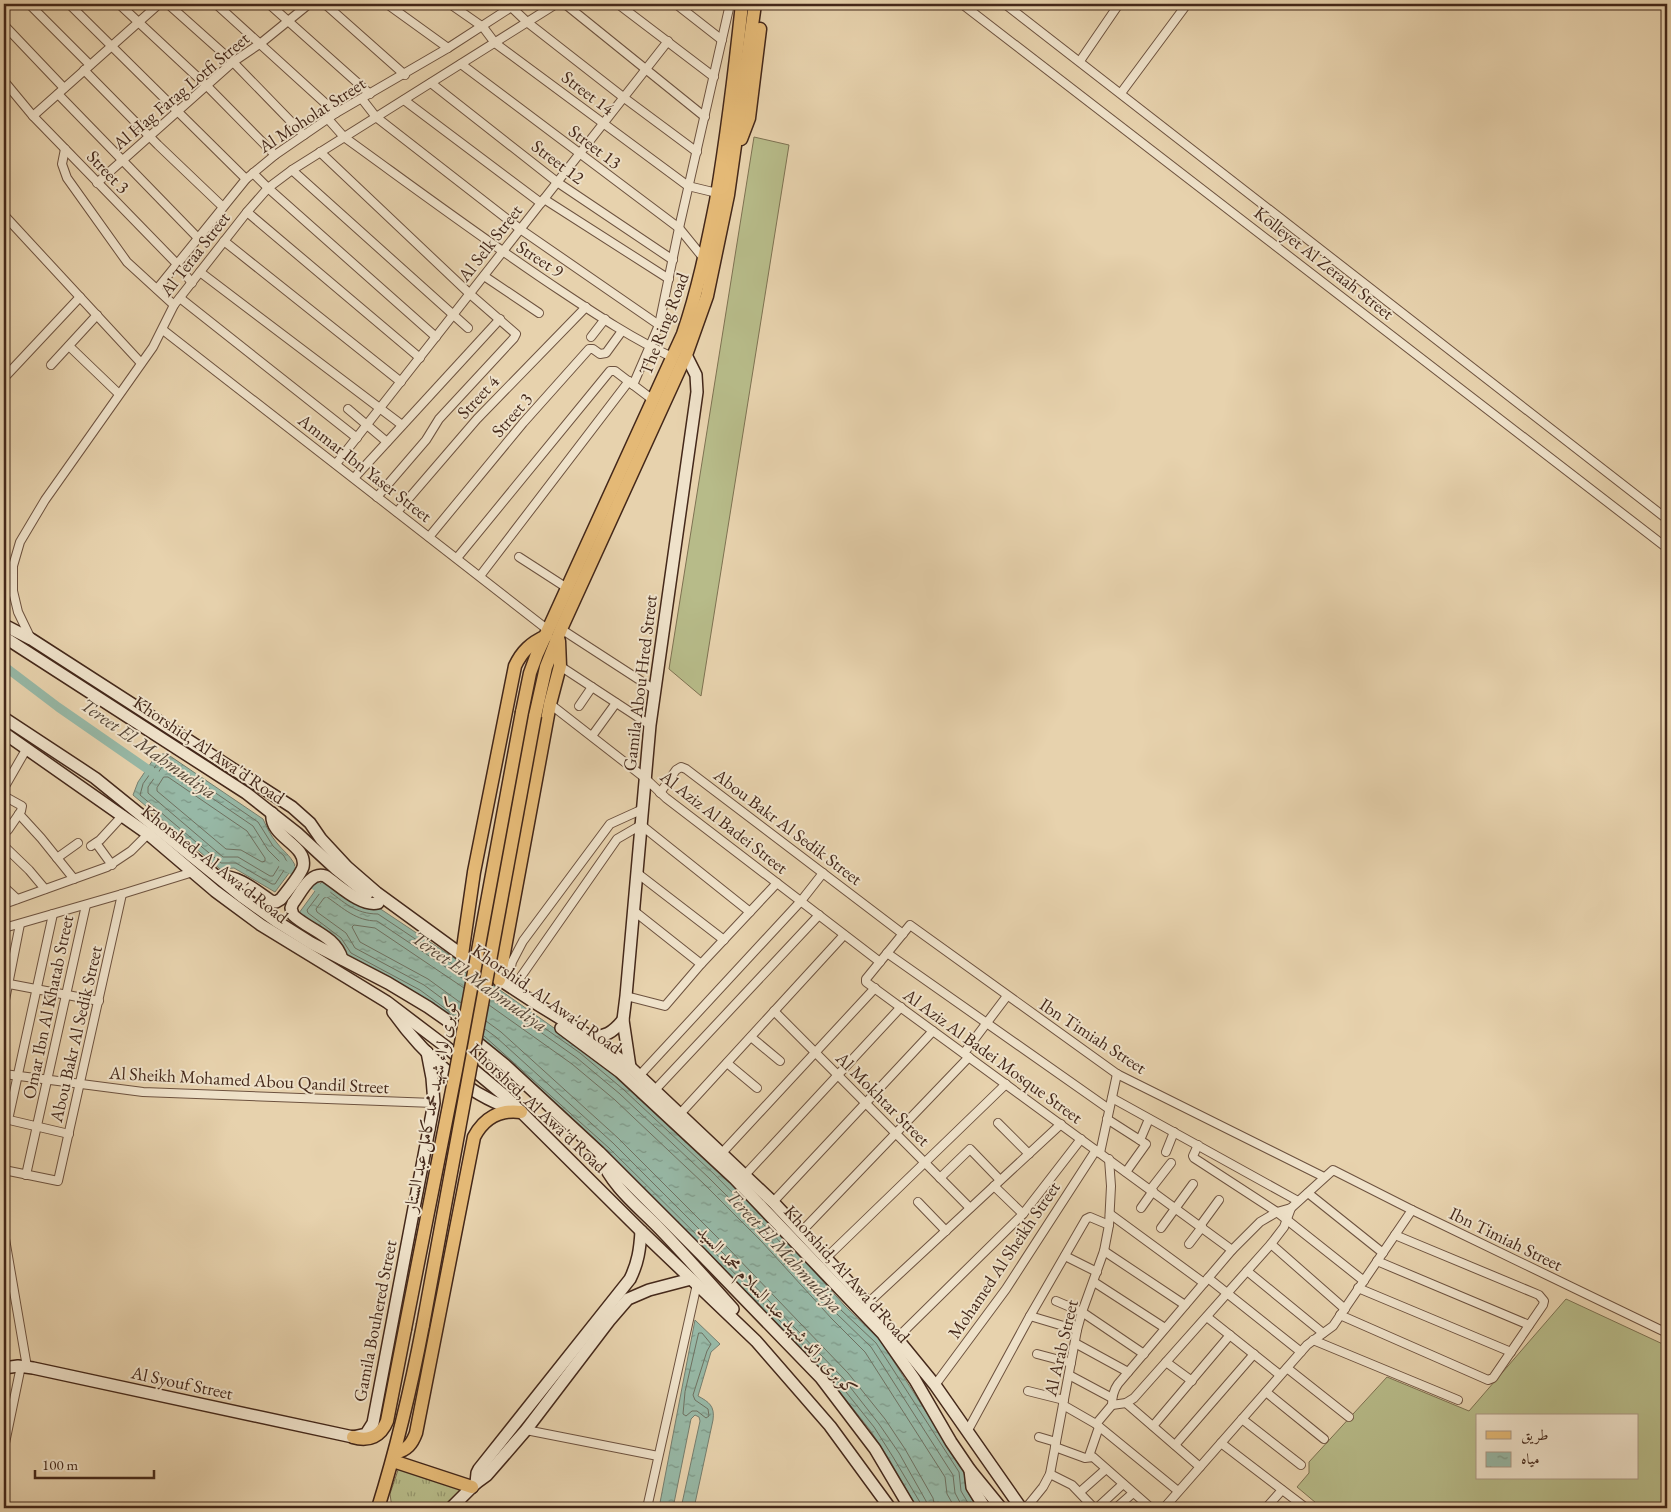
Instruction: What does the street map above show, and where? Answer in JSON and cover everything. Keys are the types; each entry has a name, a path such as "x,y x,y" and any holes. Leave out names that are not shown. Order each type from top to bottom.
{"main road":[{"name":"The Ring Road","path":"554,632 568,588 672,357 691,310 705,260 727,136 738,5"},
{"name":"The Ring Road","path":"554,632 686,355 707,296 728,196 758,5"},
{"name":"Gamila Abou Hred Street","path":"630,1067 623,1020 650,725 697,392 696,375 686,355"},
{"path":"4,625 31,639 292,807 310,823 333,852 362,880 462,954 589,1036 630,1067 773,1202 868,1303 935,1385 1021,1508"},
{"path":"462,954 472,886 515,666 527,648 554,632 560,666 550,704 514,898 506,984"},
{"name":"كوبرى لواء شهيد محمد كامل عبد الستار","path":"354,1437 368,1439 374,1437 385,1427 387,1421 456,1070 530,672 554,632"},
{"name":"كوبرى لواء شهيد محمد كامل عبد الستار","path":"394,1457 423,1325 535,716 554,632"},
{"name":"Khorshid, Al Awa'd Road","path":"4,637 246,793 272,812 336,869 378,903 596,1053 620,1072 734,1178 883,1334 915,1380 951,1442 970,1470 1001,1508"},
{"path":"80,671 101,698"},
{"name":"Khorshed, Al Awa'd Road","path":"4,718 95,778 276,921 312,943 408,994 468,1035 505,1066 599,1152"},
{"name":"Khorshed, Al Awa'd Road","path":"4,733 123,815 261,925 387,1002 476,1070 756,1340 830,1426 890,1508"},
{"path":"218,876 238,879 271,901 276,902 281,899 303,864 302,856 276,829 272,819 272,812"},
{"path":"342,959 339,950 333,943 293,915 291,908 293,903 313,876 320,874 362,902 369,904 378,903"},
{"path":"472,886 480,894 491,900 503,901 514,898"},
{"path":"387,1002 406,1028 450,1072 477,1093 498,1104 521,1112"},
{"path":"589,1036 608,1034 623,1020"},
{"name":"Gamila Bouhered Street","path":"354,1437 366,1434 373,1423 434,1103 428,1052"},
{"path":"378,1508 394,1457 409,1446 416,1433 474,1137 481,1125 491,1117 503,1112 521,1112"},
{"path":"599,1152 612,1180 661,1230 746,1324 756,1340"},
{"name":"كوبرى رائد شهيد عبد السلام محمد السيد","path":"599,1152 821,1378 875,1449 910,1508"},
{"path":"451,1508 487,1475 526,1430 609,1321 624,1295 636,1265 640,1250 641,1230"},
{"path":"474,1485 480,1469 624,1295 694,1282"},
{"name":"Al Syouf Street","path":"4,1368 24,1367 354,1437"},
{"path":"394,1457 474,1485"},
{"path":"970,1470 972,1487 985,1508"},
{"path":"384,1488 387,1508"}],"street":[{"path":"29,4 150,136 223,207"},
{"path":"69,4 246,179"},
{"path":"119,4 206,85 275,155"},
{"path":"33,116 159,4"},
{"path":"168,4 233,62 304,135"},
{"path":"216,4 336,113"},
{"path":"269,4 370,94"},
{"name":"Al Hag Farag Lotfi Street","path":"98,183 233,62 261,43 309,4"},
{"path":"325,4 405,75"},
{"path":"387,4 448,48"},
{"name":"Street 14","path":"450,4 483,27 494,43 688,186 717,193"},
{"name":"Al Teraa Street","path":"31,639 18,612 13,591 13,566 20,542 45,500 153,347 174,305 247,212 268,188 292,170 556,4"},
{"path":"565,4 705,117"},
{"path":"618,4 714,77"},
{"path":"676,4 722,40"},
{"name":"Kolleyet Al Zeraah Street","path":"962,4 1667,548"},
{"name":"Kolleyet Al Zeraah Street","path":"1005,4 1667,519"},
{"path":"1015,11 1020,4"},
{"path":"1080,61 1119,4"},
{"path":"1121,93 1187,4"},
{"path":"512,5 527,22 697,152"},
{"name":"Al Moholat Street","path":"157,289 246,179 275,155 336,113 405,75 483,27 512,5"},
{"path":"480,576 631,383 659,325 688,186 722,40 738,5"},
{"path":"4,26 64,88"},
{"name":"Al Selk Street","path":"336,464 668,41"},
{"name":"Street 13","path":"461,64 679,228 705,260"},
{"name":"Street 3","path":"4,81 33,116 177,264 192,283"},
{"name":"Street 12","path":"431,83 557,182 672,260"},
{"path":"58,94 198,238"},
{"path":"362,99 376,117 520,229 659,325"},
{"path":"404,100 542,201 669,279"},
{"name":"Street 9","path":"328,119 344,137 502,252 622,331 649,347 672,357"},
{"path":"65,149 62,164 66,178 127,262 174,305"},
{"path":"320,152 470,294 515,332 514,338 439,419 426,440 378,496"},
{"path":"292,170 468,328"},
{"path":"253,173 436,337"},
{"path":"247,212 420,358"},
{"path":"4,215 140,363"},
{"path":"224,241 401,382"},
{"path":"200,272 402,425"},
{"path":"484,276 539,313"},
{"path":"4,378 80,297"},
{"path":"180,298 357,438"},
{"name":"Street 4","path":"397,512 477,419 586,307"},
{"path":"51,365 97,315"},
{"path":"354,478 500,319"},
{"path":"590,338 605,319"},
{"name":"Ammar Ibn Yaser Street","path":"162,330 554,632 655,690"},
{"name":"Street 3","path":"430,537 524,424 590,349 600,354 606,354 622,331"},
{"path":"69,346 119,394"},
{"path":"457,558 607,374 615,372 652,400"},
{"path":"348,410 387,442"},
{"path":"519,556 568,588"},
{"path":"560,666 650,725"},
{"path":"579,706 592,687"},
{"path":"592,736 616,703"},
{"name":"Al Aziz Al Badei Street","path":"550,704 645,778 660,793 880,962"},
{"path":"4,788 26,748"},
{"name":"Abou Bakr Al Sedik Street","path":"660,793 676,770 683,768 903,934"},
{"path":"4,796 22,806 8,830"},
{"path":"506,984 512,962 520,946 610,824 643,809"},
{"path":"19,814 74,879"},
{"path":"112,864 94,844 123,815"},
{"path":"506,984 617,839 641,825 750,912"},
{"path":"4,904 112,864 131,851 148,834"},
{"path":"57,858 78,843"},
{"path":"4,846 45,889"},
{"path":"4,928 193,872"},
{"path":"637,873 724,940"},
{"path":"639,1076 801,901 823,873"},
{"path":"626,996 665,1006 701,964 777,883"},
{"path":"4,887 17,899"},
{"name":"Abou Bakr Al Sedik Street","path":"26,1175 58,1181 122,894"},
{"name":"Omar Ibn Al Khatab Street","path":"26,1175 86,905"},
{"path":"634,911 701,964"},
{"path":"53,914 18,1075 6,1120 69,1134"},
{"path":"654,1091 819,915"},
{"path":"4,1005 6,983 20,924"},
{"name":"Ibn Timiah Street","path":"903,934 910,925 912,926 1117,1074 1324,1177 1332,1170 1667,1332"},
{"path":"880,962 903,934"},
{"path":"679,1115 844,935"},
{"path":"887,953 1109,1109"},
{"name":"Al Aziz Al Badei Mosque Street","path":"880,962 866,978 875,988 1232,1250"},
{"path":"6,983 99,1000"},
{"path":"721,1154 875,988"},
{"path":"802,1232 967,1055 1007,996"},
{"path":"744,1176 901,1007"},
{"name":"Al Mokhtar Street","path":"774,1011 970,1208"},
{"path":"773,1202 933,1031"},
{"path":"751,1036 780,1061"},
{"path":"727,1063 757,1088"},
{"name":"Al Sheikh Mohamed Abou Qandil Street","path":"4,1074 80,1083 113,1090 434,1103"},
{"path":"1098,1151 1117,1074"},
{"path":"826,1258 1006,1084"},
{"path":"1112,1098 1298,1201"},
{"path":"1107,1119 1145,1145 1126,1172"},
{"path":"1140,1140 1149,1119"},
{"path":"998,1123 1029,1154"},
{"path":"868,1303 1061,1124"},
{"path":"1166,1152 1174,1132"},
{"path":"896,1338 1023,1214 1081,1139"},
{"path":"1198,1145 1193,1156 1194,1158 1277,1212 1364,1281"},
{"path":"940,1178 970,1149 1023,1214"},
{"name":"Mohamed Al Sheikh Street","path":"935,1385 1006,1289 1098,1151"},
{"name":"Al Arab Street","path":"1026,1508 1043,1487 1050,1474 1082,1312 1104,1251 1110,1214 1111,1186 1108,1159"},
{"path":"1141,1208 1171,1163"},
{"path":"4,1170 26,1175"},
{"path":"1126,1403 1134,1398 1271,1244 1287,1220 1291,1208 1324,1177"},
{"path":"1161,1228 1193,1184"},
{"path":"1308,1193 1383,1253"},
{"path":"1189,1244 1219,1200"},
{"path":"918,1202 946,1231"},
{"path":"1089,1456 1098,1425 1112,1401 1114,1390 1128,1372 1232,1250 1260,1222 1277,1212 1291,1208"},
{"path":"1164,1508 1301,1352 1313,1340 1333,1326 1412,1210"},
{"path":"1110,1214 1206,1281 1228,1293 1301,1352"},
{"path":"968,1430 1087,1217 1109,1225"},
{"path":"4,1233 24,1367 4,1448"},
{"path":"1271,1244 1342,1312 1488,1380 1493,1378 1544,1301 1539,1295 1395,1235"},
{"path":"1104,1251 1185,1305"},
{"path":"1065,1256 1097,1272"},
{"path":"1377,1261 1529,1325"},
{"path":"1247,1271 1323,1333"},
{"path":"647,1508 694,1282"},
{"path":"1094,1282 1165,1328"},
{"path":"1358,1288 1511,1352"},
{"path":"1056,1301 1082,1312 1144,1354"},
{"path":"1030,1316 1078,1330"},
{"path":"1206,1316 1280,1375"},
{"path":"1153,1426 1230,1335"},
{"path":"1313,1340 1458,1400"},
{"path":"1075,1343 1128,1372"},
{"path":"1036,1354 1071,1363"},
{"path":"1175,1445 1254,1354"},
{"path":"1166,1362 1192,1381"},
{"path":"1287,1368 1348,1417"},
{"path":"1069,1375 1112,1401 1126,1403 1200,1467"},
{"path":"1028,1390 1064,1403 1098,1425 1178,1491"},
{"path":"1266,1392 1324,1438"},
{"path":"1242,1418 1301,1465"},
{"path":"526,1430 658,1456"},
{"path":"1039,1438 1086,1458 1089,1456 1093,1457 1149,1508"},
{"path":"1221,1443 1306,1508"},
{"path":"1080,1492 1106,1469"},
{"path":"1050,1474 1072,1485 1096,1508 1123,1484"},
{"path":"1268,1507 1282,1490"},
{"path":"1116,1508 1133,1493"}],"green space":[{"path":"754,137 789,145 701,696 669,669"},
{"path":"1566,1299 1667,1346 1667,1508 1322,1508 1297,1487 1309,1473 1309,1462 1387,1377 1469,1411"},
{"path":"399,1467 461,1489 442,1508 392,1508 390,1494"}],"water":[{"path":"157,754 167,754 263,819 273,838 295,865 275,892 234,868 220,869 133,795 138,782"},
{"path":"323,880 342,896 356,904 364,907 379,908 584,1049 627,1086 717,1170 776,1229 845,1306 880,1340 964,1471 966,1489 977,1508 917,1508 870,1430 835,1386 768,1315 488,1045 347,956 338,941 299,913"},
{"path":"695,1320 720,1344 711,1352 698,1396 705,1400 712,1408 713,1420 694,1508 681,1508 700,1421 699,1417 695,1415 691,1419 673,1508 659,1508"}],"waterway":[{"name":"Tereet El Mahmudiya","path":"4,666 58,707 156,775"},
{"name":"Tereet El Mahmudiya","path":"283,864 326,893"}]}
